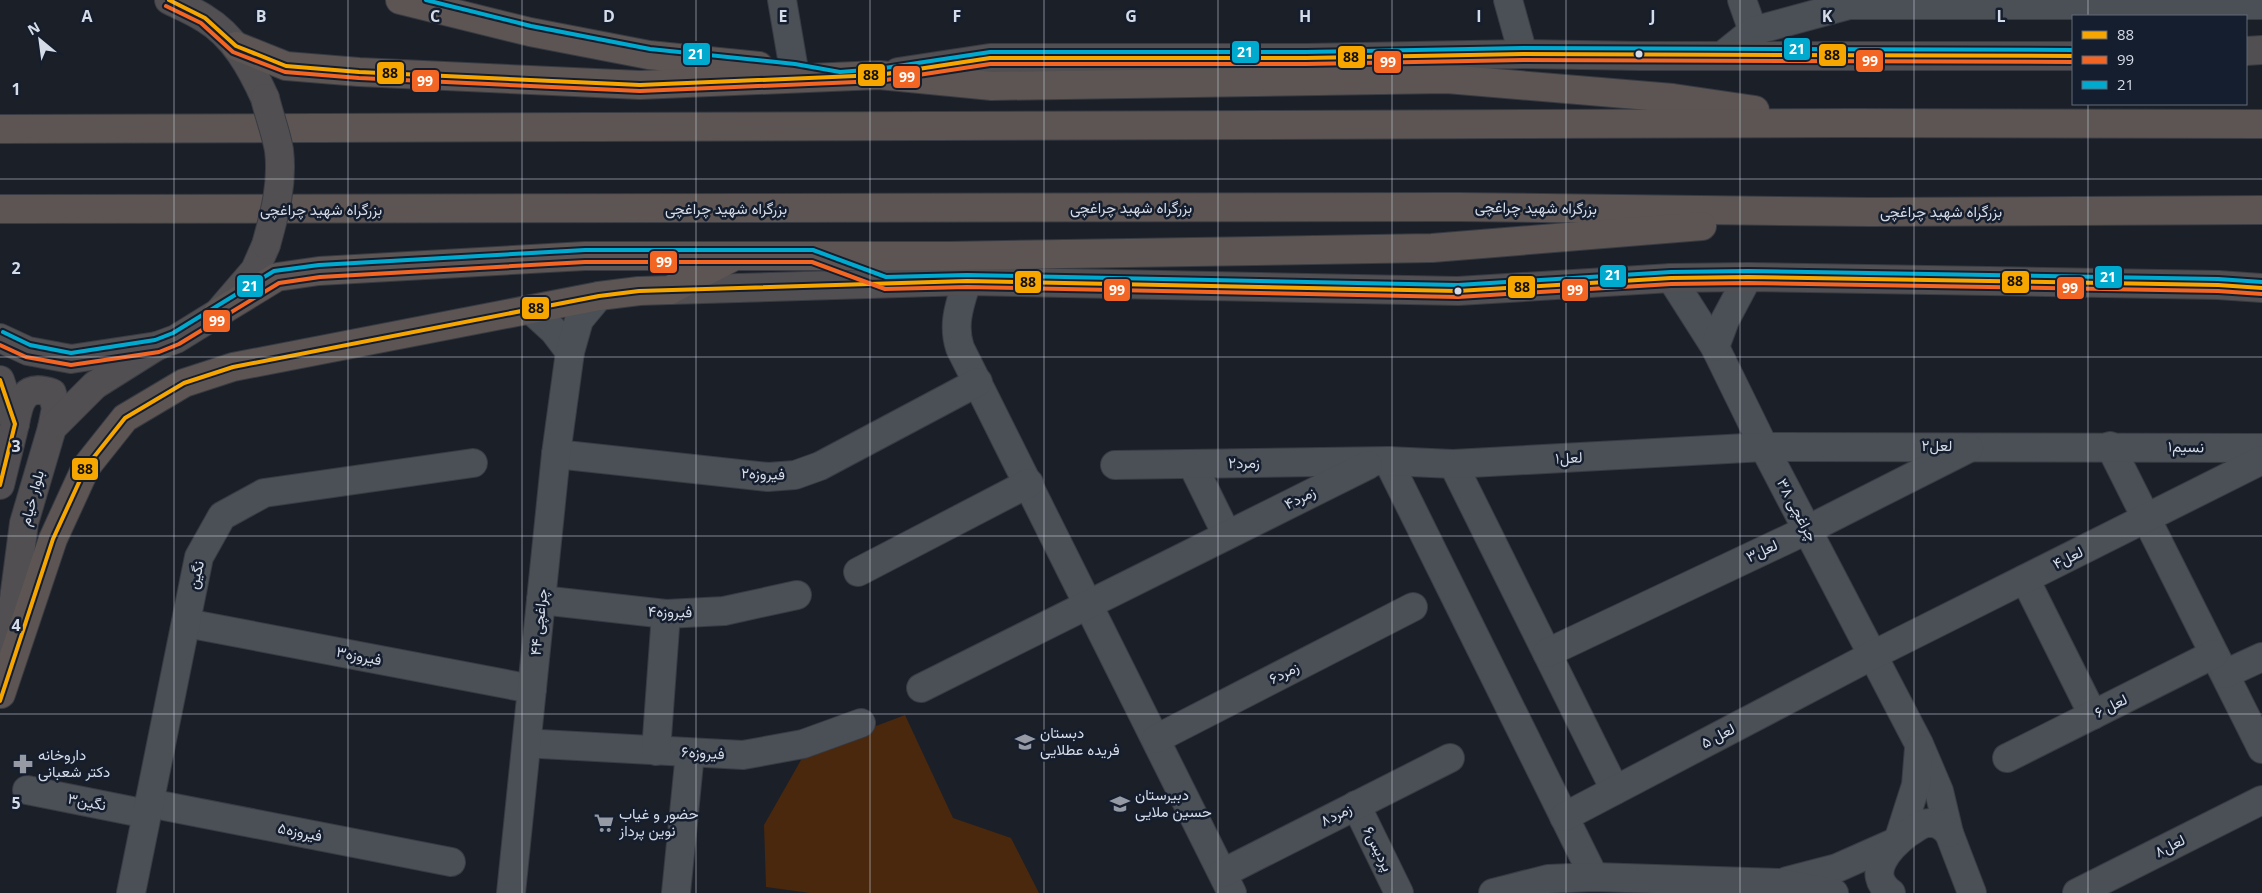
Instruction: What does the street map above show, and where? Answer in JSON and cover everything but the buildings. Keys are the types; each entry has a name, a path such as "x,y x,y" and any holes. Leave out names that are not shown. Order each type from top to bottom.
{"highway":[{"path":"400,0 530,32 650,55 794,70 840,78"},
{"path":"236,46 286,66 359,72 640,84 840,78 879,75 992,86 1447,79 1673,98 1853,124"},
{"path":"0,129 2262,124"},
{"name":"بزرگراه شهید چراغچی","path":"0,209 1458,207 1870,212 2262,210"},
{"path":"218,314 277,278 318,271 585,256 813,256 1432,248 1870,212"},
{"path":"1,698 53,539 86,467 125,418 184,383 233,367 599,296 639,291 670,290 734,256"}],"main road":[{"path":"0,338 28,351 71,359 157,346 176,339 218,314 255,270 266,245 277,207 280,177 278,149 265,98 254,74 236,46 201,9 169,0"},
{"path":"2247,51 2262,50"},
{"path":"879,75 990,58 1306,58 1522,54 2072,56"},
{"path":"813,256 885,283"},
{"path":"670,290 967,281 1458,291 1671,278 1748,277 2218,285 2262,288"},
{"name":"بلوار خیام","path":"1,698 24,523 52,428 95,385 157,346"},
{"path":"0,380 15,424"},
{"path":"0,485 19,402 25,395 34,390 52,393 56,408 52,428"}],"street":[{"path":"782,0 794,70"},
{"path":"1508,0 1522,54"},
{"path":"1742,0 1753,31"},
{"path":"1722,56 1753,31 1849,5 2262,6"},
{"path":"1715,347 1725,320 1748,277"},
{"name":"چراغچی ۳۸","path":"1671,278 1715,347 1807,530 1919,744 1939,791 1949,833 1973,892"},
{"path":"967,281 957,314 956,336 960,348 1227,883"},
{"name":"چراغچی ۴۴","path":"511,893 556,454 570,352 579,320 599,296"},
{"path":"531,310 554,331 570,352"},
{"name":"فیروزه۲","path":"556,454 768,476 795,475 820,466 978,382"},
{"name":"لعل۲","path":"1764,446 2110,446"},
{"name":"لعل۱","path":"1381,462 1453,464 1764,446"},
{"name":"لعل۳","path":"1547,653 1807,530 1974,446"},
{"path":"2110,446 2262,749"},
{"name":"نسیم۱","path":"2110,446 2262,448"},
{"name":"لعل۴","path":"1873,655 2262,460"},
{"path":"1381,462 1594,877"},
{"name":"زمرد۲","path":"1115,465 1381,462"},
{"name":"زمرد۴","path":"921,688 1227,535 1381,462"},
{"name":"نگین","path":"131,893 199,557 222,516 264,493 473,463"},
{"path":"1192,464 1227,535"},
{"path":"1453,464 1615,790"},
{"path":"858,572 1029,483"},
{"path":"2025,579 2093,715"},
{"name":"فیروزه۴","path":"541,600 666,614 724,611 797,594"},
{"name":"زمرد۶","path":"1156,739 1413,607"},
{"path":"656,751 666,614"},
{"name":"فیروزه۳","path":"186,623 532,689"},
{"name":"لعل ۵","path":"1564,817 1873,655"},
{"name":"لعل ۶","path":"2007,758 2093,715 2219,664 2262,656"},
{"name":"فیروزه۶","path":"540,744 744,755 803,744 861,723"},
{"path":"1780,883 1837,868 1898,841 1916,785 1919,744"},
{"path":"676,893 690,752"},
{"name":"زمرد۸","path":"1227,883 1356,805 1450,758"},
{"name":"نگین۳","path":"27,790 148,808"},
{"name":"لعل۸","path":"2091,890 2262,800"},
{"name":"پردیس۶","path":"1356,805 1399,893"},
{"name":"فیروزه۵","path":"148,808 451,862"},
{"path":"1891,893 1883,884 1880,865 1884,856 1898,841 1917,827 1929,823 1941,825 1949,833"},
{"path":"1494,893 1548,879 1594,877 1780,883 1834,893"}],"shaded area":[{"path":"905,715 953,818 1011,838 1039,893 810,893 766,887 764,825 805,753"}],"transit line":[{"name":"88","path":"169,0 205,18 236,46 286,66 359,72 640,85 879,75 990,58 1306,58 1523,54 2072,56"},
{"name":"21","path":"426,0 531,26 650,49 795,64 840,72 878,69 990,52 1306,52 1523,48 2072,50"},
{"name":"99","path":"166,6 201,23 233,52 285,72 359,78 640,91 879,81 990,64 1306,64 1523,60 2072,62"},
{"name":"21","path":"3,332 30,345 71,353 155,340 173,333 274,271 319,265 585,250 813,250 886,277 967,275 1458,285 1671,272 1748,271 2218,279 2262,282"},
{"name":"99","path":"0,345 26,357 71,365 159,352 179,344 279,283 320,277 585,262 812,262 885,289 967,287 1458,297 1671,284 1748,283 2218,291 2262,294"},
{"name":"88","path":"0,701 53,539 86,467 125,418 184,383 233,367 599,296 639,291 967,281 1458,291 1671,278 1748,277 2218,285 2262,288"},
{"name":"88","path":"0,380 15,424 0,485"}],"place":[{"name":"دبستان فریده عطلایی","path":"1025,742"},
{"name":"داروخانه دکتر شعبانی","path":"23,764"},
{"name":"دبیرستان حسین ملایی","path":"1120,804"},
{"name":"حضور و غیاب نوین پرداز","path":"604,823"}]}
